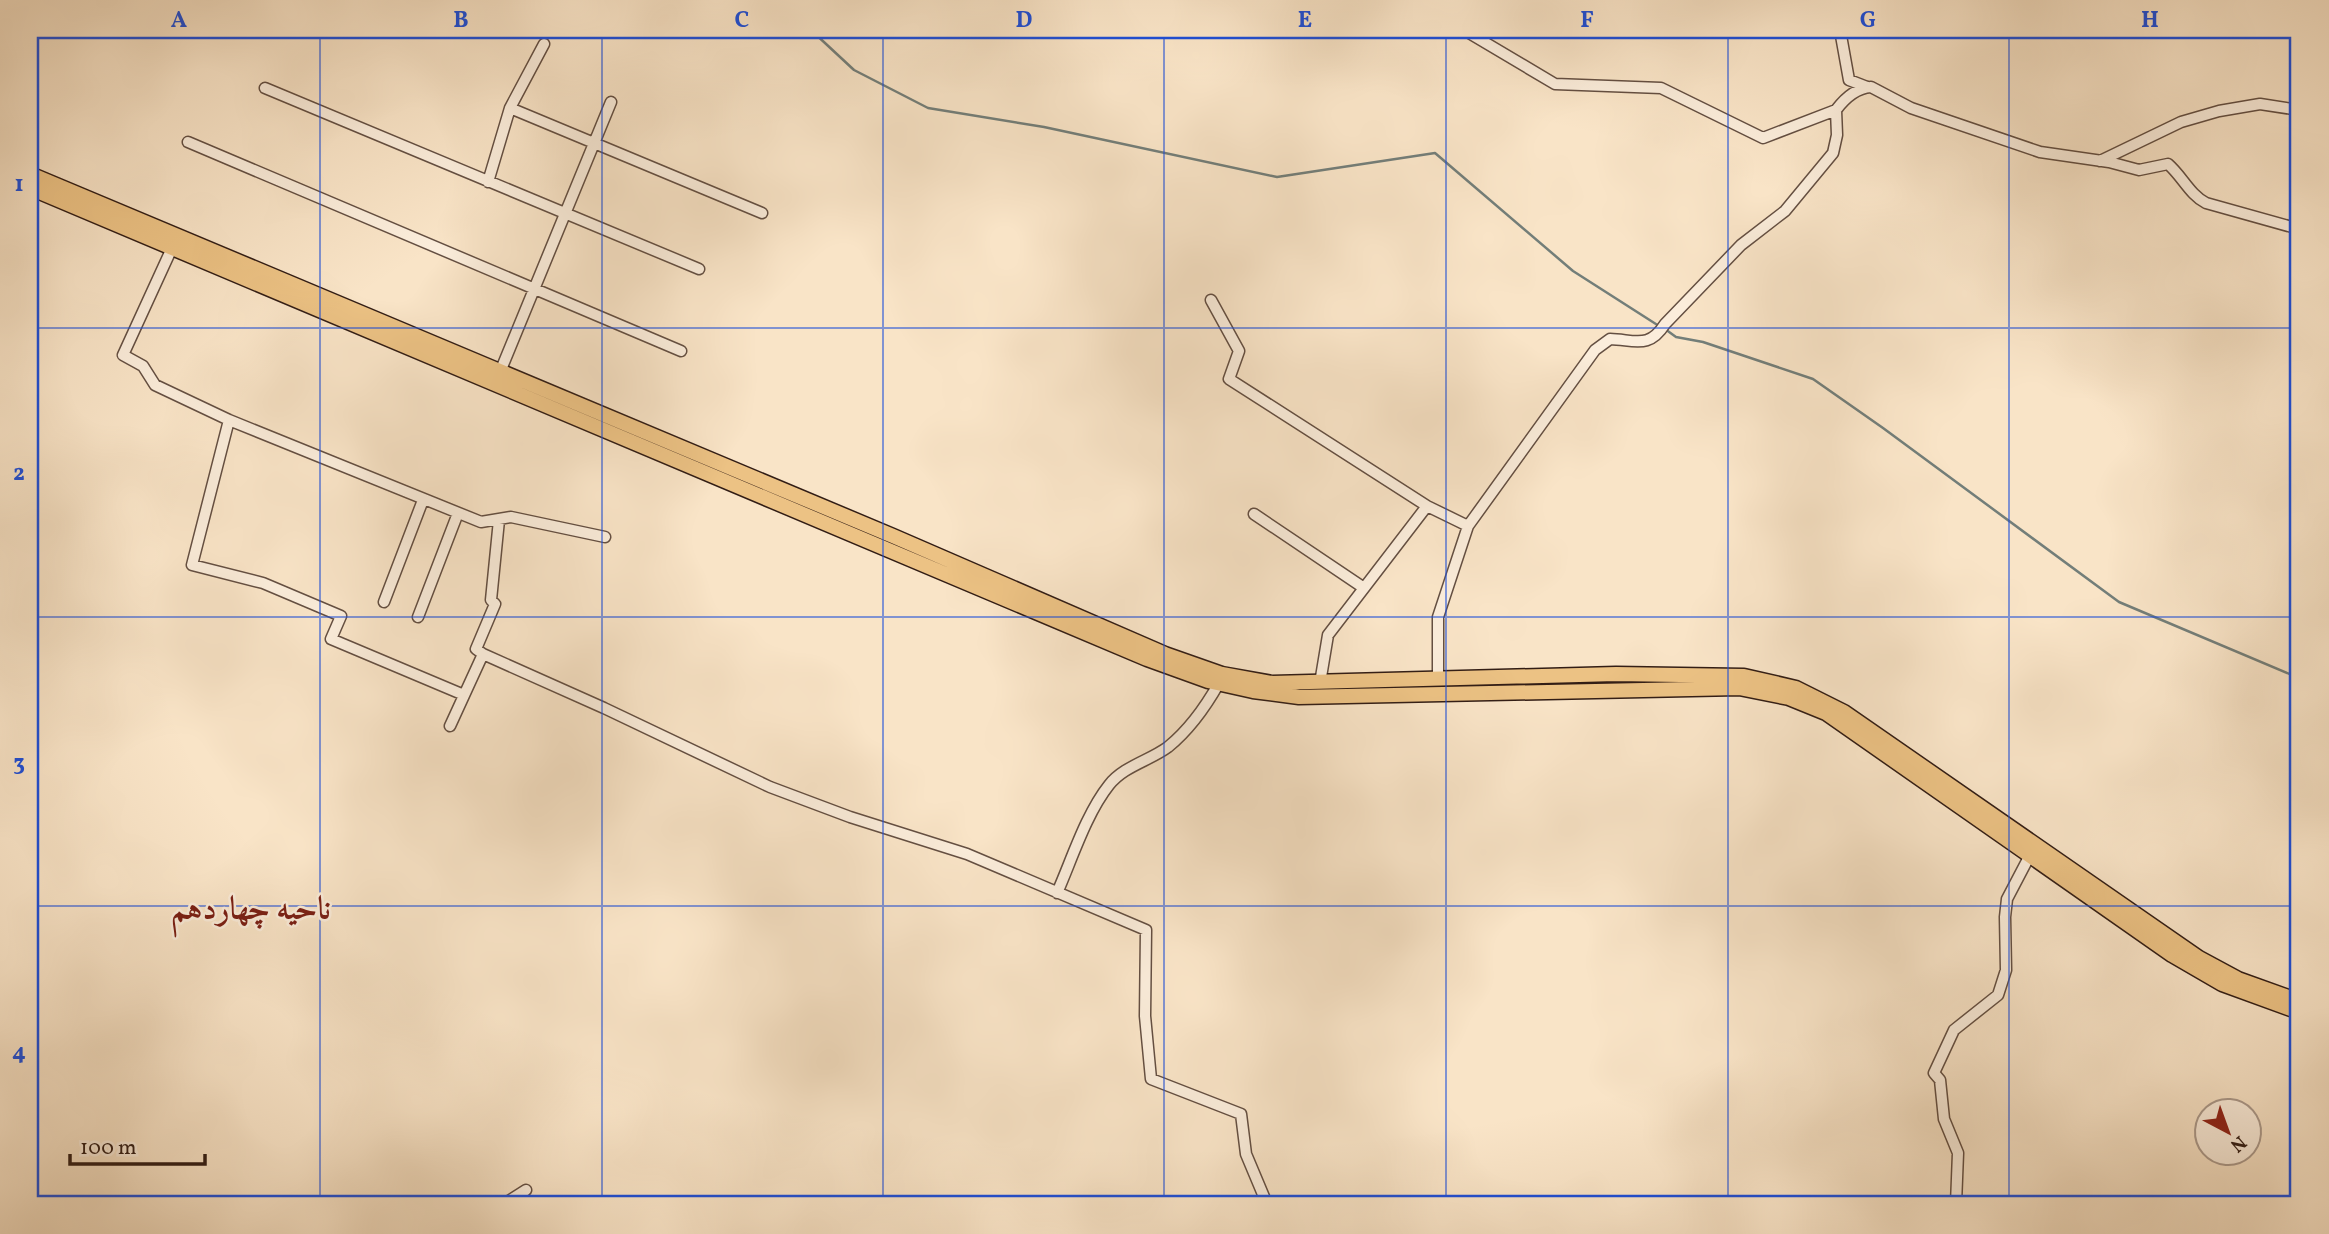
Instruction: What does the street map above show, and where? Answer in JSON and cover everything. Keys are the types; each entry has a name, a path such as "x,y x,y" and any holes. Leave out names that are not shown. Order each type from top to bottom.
{"main road":[{"path":"30,174 869,526 1164,654 1222,674 1272,683 1616,674 1744,676 1796,688 1844,712 2172,955 2222,984 2299,1012"},
{"path":"30,188 1147,659 1219,683 1299,696 1739,688 1789,698 1826,713 2199,958 2238,979 2299,1001"}],"street":[{"path":"1464,30 1555,83 1661,88 1763,138 1836,110 1846,97 1867,87"},
{"path":"1840,30 1849,80 1911,108 2040,152 2139,170 2168,164 2197,199 2299,229"},
{"path":"488,182 510,108 544,44"},
{"path":"265,88 699,269"},
{"path":"500,372 611,102"},
{"path":"2100,161 2181,122 2220,111 2260,104 2299,110"},
{"path":"510,108 762,213"},
{"path":"1438,679 1438,617 1468,526 1595,350 1610,339 1647,342 1658,334 1741,245 1785,211 1833,153 1837,135 1836,110"},
{"path":"188,142 681,351"},
{"path":"172,248 123,355 143,366 155,385 229,420 481,522 511,517 605,537"},
{"path":"1211,300 1239,351 1229,379 1427,506 1468,526"},
{"path":"229,420 192,565 263,583 341,616 331,639 464,695"},
{"path":"384,602 423,500"},
{"path":"1320,683 1328,635 1427,506"},
{"path":"418,617 458,513"},
{"path":"1254,514 1364,587"},
{"path":"499,520 491,600 495,604 476,649 483,654 770,787 850,817 967,854 1146,930 1145,1016 1151,1079 1241,1114 1246,1154 1267,1204"},
{"path":"450,726 483,654"},
{"path":"1057,893 1087,823 1109,784 1120,774 1167,747 1199,713 1219,683"},
{"path":"1956,1204 1958,1153 1944,1119 1940,1080 1934,1073 1954,1030 1998,995 2006,970 2007,899 2034,852"},
{"path":"504,1204 526,1190"}],"waterway":[{"path":"811,30 854,70 928,108 1044,127 1277,177 1435,153 1573,271 1659,326"},
{"path":"1665,329 1676,337 1703,342 1813,379 2119,602 2299,678"}],"district":[{"name":"ناحیه چهاردهم","path":"251,911"}]}
